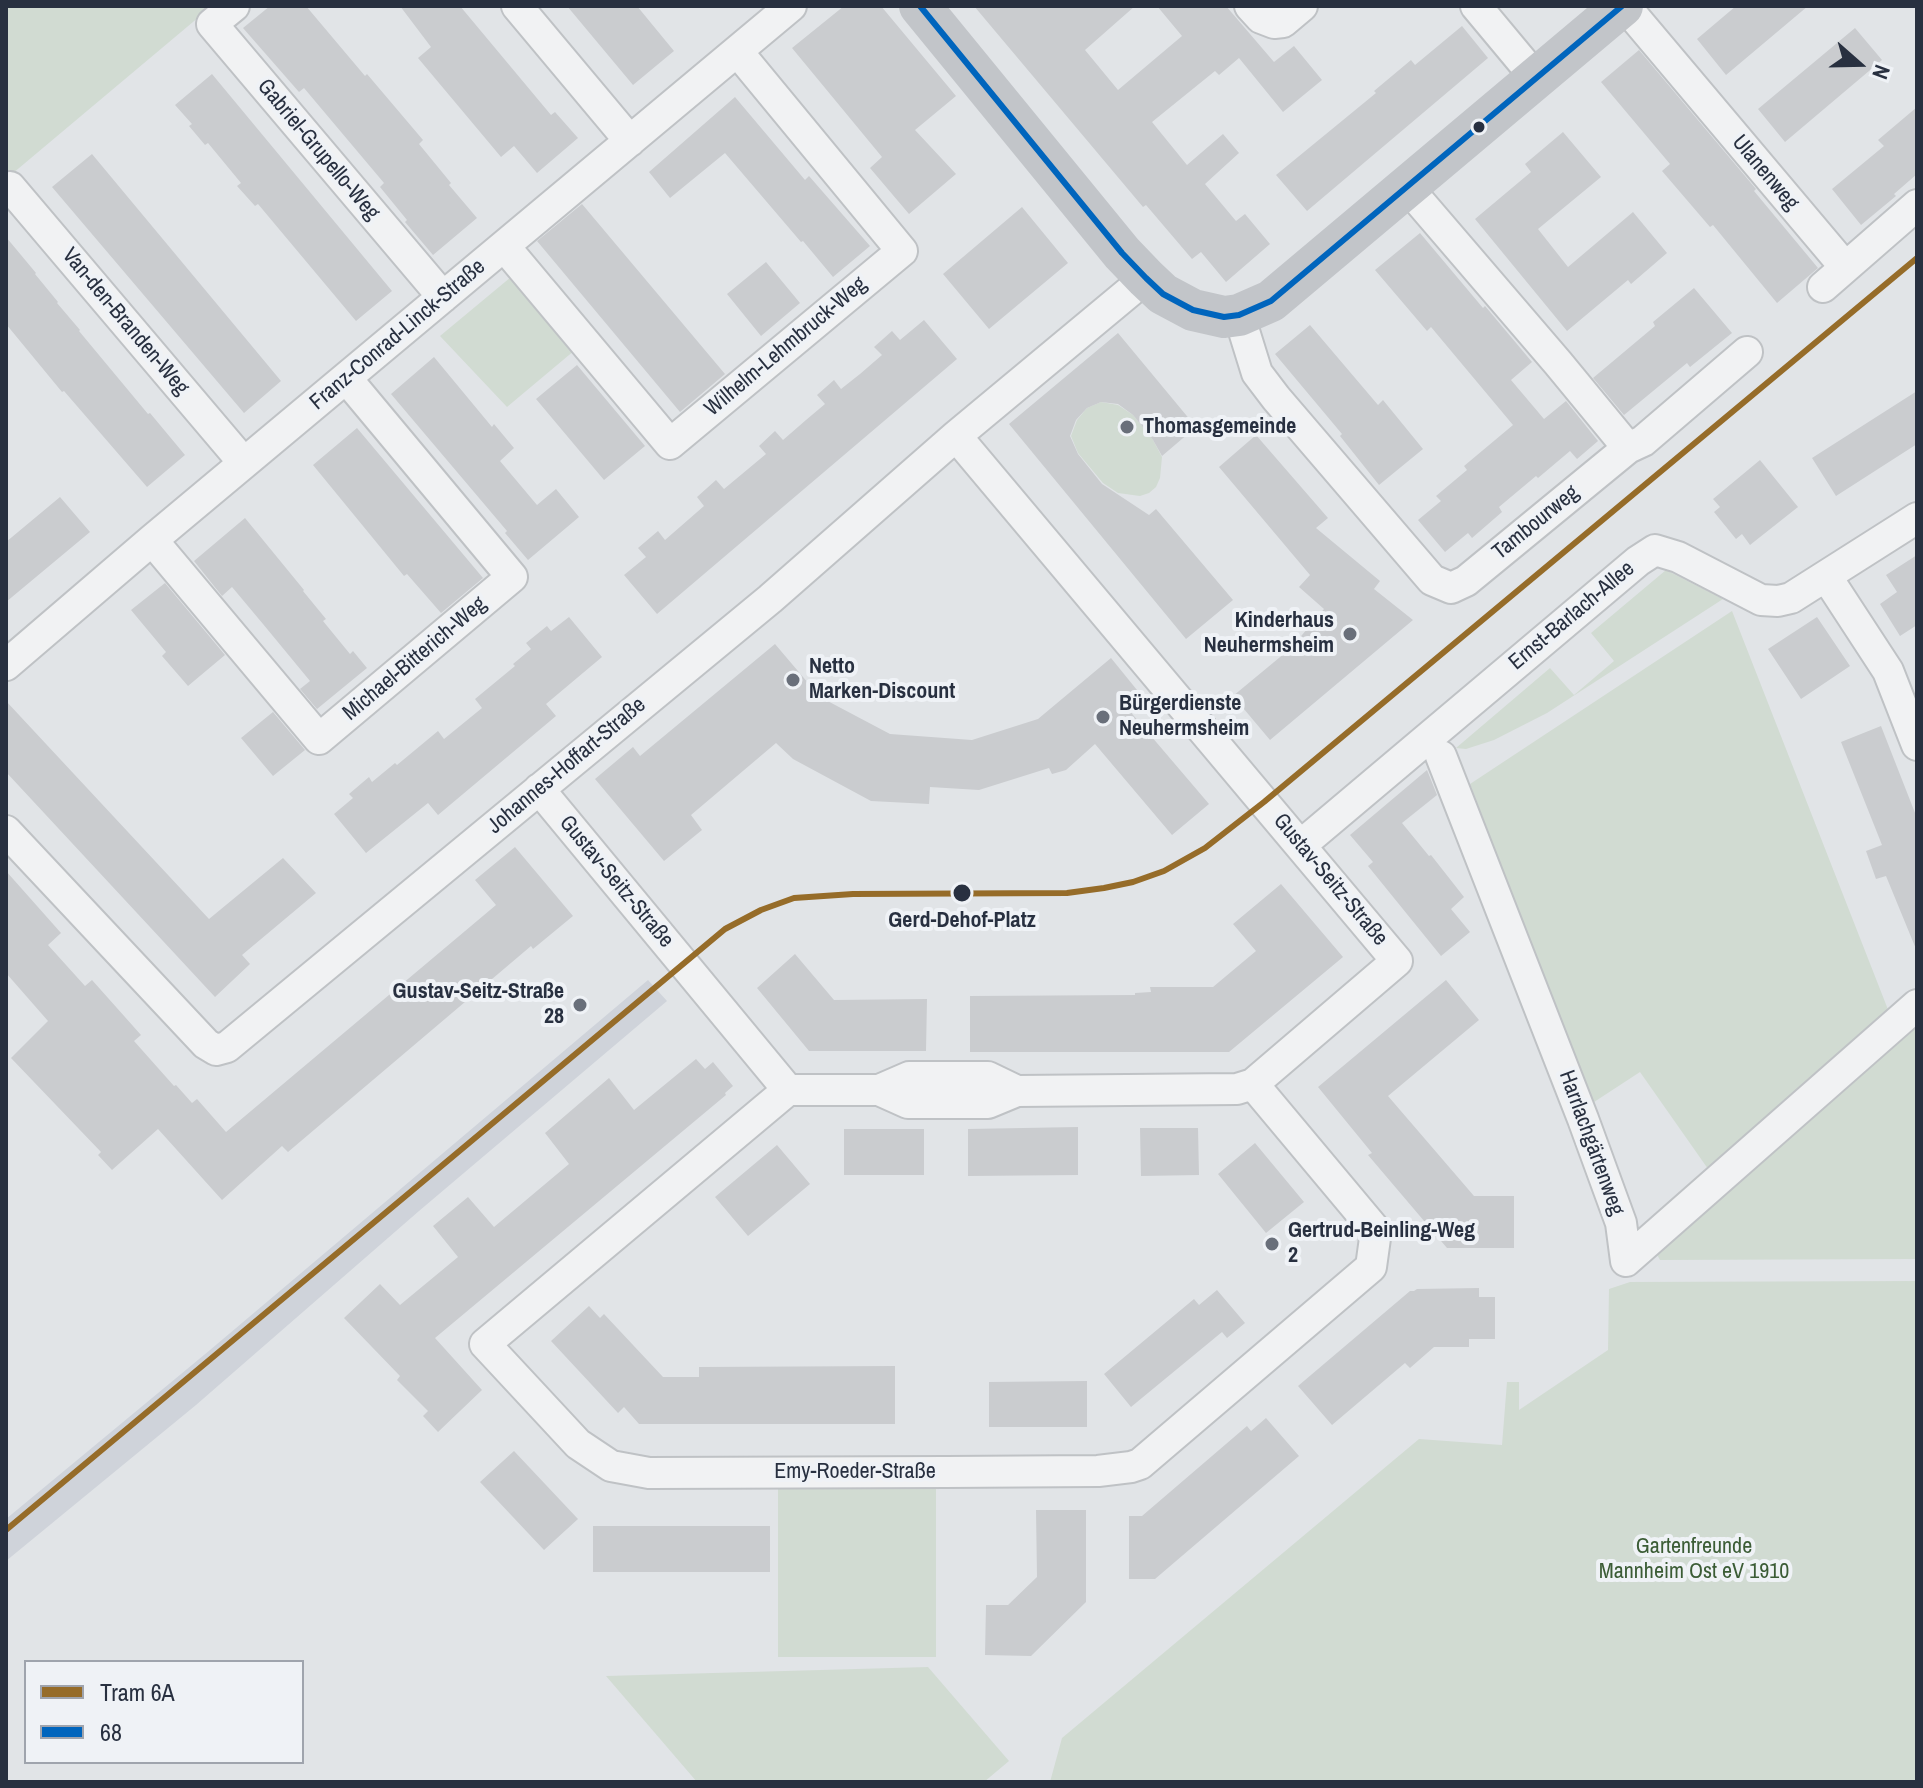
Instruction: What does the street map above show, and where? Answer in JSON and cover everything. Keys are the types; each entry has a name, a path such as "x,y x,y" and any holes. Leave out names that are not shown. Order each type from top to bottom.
{"street":[{"name":"Gabriel-Grupello-Weg","path":"234,6 212,24 443,297"},
{"path":"517,6 630,141"},
{"name":"Franz-Conrad-Linck-Straße","path":"6,665 791,6"},
{"path":"920,6 1122,253 1146,278 1163,294 1193,310 1224,317 1239,315 1271,301 1624,6"},
{"path":"1250,6 1261,18 1274,23 1283,22 1302,6"},
{"path":"1476,6 1536,78"},
{"name":"Ulanenweg","path":"1624,6 1834,277 1917,205"},
{"name":"Wilhelm-Lehmbruck-Weg","path":"504,246 670,444 902,251 737,51"},
{"name":"Van-den-Branden-Weg","path":"6,193 10,187 244,463"},
{"path":"1407,187 1628,448 1643,441 1747,352"},
{"name":"Johannes-Hoffart-Straße","path":"6,831 206,1044 216,1050 221,1049 798,575 956,436 1146,278"},
{"name":"Tambourweg","path":"1239,315 1257,373 1276,398 1432,580 1451,588 1466,581 1628,448"},
{"name":"Michael-Bitterich-Weg","path":"152,540 319,739 343,719 512,577 346,378"},
{"name":"Gustav-Seitz-Straße","path":"956,436 1397,961 1253,1084"},
{"name":"Ernst-Barlach-Allee","path":"1301,845 1638,561 1655,550 1678,557 1761,600 1778,601 1791,598 1917,518"},
{"path":"1826,576 1888,671 1917,745"},
{"name":"Harrlachgärtenweg","path":"1441,756 1583,1119 1621,1223 1626,1261 1917,1005"},
{"name":"Gustav-Seitz-Straße","path":"539,789 788,1090"},
{"path":"788,1090 879,1090 908,1103 988,1103 1017,1091 1237,1089 1253,1084"},
{"name":"Emy-Roeder-Straße","path":"788,1090 485,1344 578,1444 611,1466 649,1473 947,1472 1098,1471 1140,1464 1371,1267 1376,1231 1253,1084"}],"shaded area":[{"path":"648,980 667,1001 196,1405 6,1561 6,1519"}],"green space":[{"path":"6,6 212,6 6,179"},
{"path":"511,277 575,350 507,407 440,336"},
{"path":"1101,402 1118,405 1133,415 1162,457 1160,478 1149,493 1140,496 1118,493 1103,483 1078,453 1071,436 1077,420 1087,408"},
{"path":"1666,570 1723,599 1547,713 1494,740 1466,749 1456,748 1550,668 1574,695 1614,661 1591,633"},
{"path":"1732,611 1896,1030 1917,1013 1917,1259 1660,1260 1653,1247 1720,1186 1640,1072 1591,1104 1470,784"},
{"name":"Gartenfreunde Mannheim Ost eV 1910","path":"1917,1281 1917,1782 1050,1782 1062,1738 1419,1439 1502,1445 1507,1382 1519,1382 1519,1410 1608,1350 1609,1289 1630,1282"},
{"path":"778,1488 936,1488 936,1657 778,1657"},
{"path":"928,1667 1009,1761 984,1782 697,1782 606,1676"}],"building":[{"path":"270,6 306,6 423,140 419,144 477,218 433,255 380,187 384,183 304,88 299,92 243,28"},
{"path":"400,6 460,6 551,115 555,112 578,138 537,173 514,146 501,157 418,58 431,47"},
{"path":"567,6 637,6 674,51 633,85"},
{"path":"844,6 881,6 956,96 915,130 956,174 909,214 870,168 882,157 792,48"},
{"path":"974,6 1135,6 1085,50 1118,90 1182,36 1157,6 1226,6 1274,62 1294,46 1322,80 1283,112 1239,58 1219,75 1215,71 1152,122 1187,165 1223,134 1239,153 1205,184 1236,221 1245,214 1270,244 1226,282 1201,252 1192,259 1146,205 1143,207"},
{"path":"1736,6 1808,6 1726,75 1697,39"},
{"path":"1462,26 1488,58 1307,211 1276,175 1376,93 1374,91 1411,60 1415,65"},
{"path":"1855,28 1882,60 1785,142 1758,109"},
{"path":"1639,50 1818,268 1777,303 1713,225 1710,227 1662,171 1670,164 1601,82"},
{"path":"212,74 392,291 356,321 258,204 255,206 237,186 241,183 208,143 205,145 175,105"},
{"path":"735,97 805,180 809,176 870,246 833,277 725,153 670,198 649,172"},
{"path":"1917,107 1917,174 1861,225 1832,189 1884,146 1878,140"},
{"path":"1563,132 1601,177 1538,229 1568,267 1633,212 1667,253 1631,284 1628,280 1567,331 1475,219 1531,172 1525,164"},
{"path":"92,154 281,381 244,413 52,187"},
{"path":"582,204 725,374 680,412 537,241"},
{"path":"1022,207 1068,263 989,329 943,274"},
{"path":"1420,233 1532,362 1511,380 1544,419 1566,401 1598,441 1577,459 1570,451 1499,507 1502,512 1472,538 1468,533 1445,552 1418,520 1441,501 1436,496 1467,470 1464,466 1513,425 1431,327 1427,331 1375,270"},
{"path":"6,237 79,331 185,455 147,487 6,324"},
{"path":"766,262 800,303 761,336 727,294"},
{"path":"1694,288 1732,333 1690,367 1687,363 1624,415 1593,378 1655,326 1653,322"},
{"path":"924,320 957,359 657,614 624,575 646,557 638,548 658,531 665,540 704,506 697,497 716,480 724,489 766,454 759,446 775,431 783,440 825,404 817,395 834,380 841,389 882,355 874,347 892,331 900,340"},
{"path":"1310,325 1378,405 1383,400 1423,449 1379,485 1340,436 1342,434 1275,354"},
{"path":"1118,333 1196,427 1162,456 1133,415 1118,404 1101,402 1087,408 1076,420 1070,436 1078,454 1102,484 1149,515 1156,509 1233,600 1186,639 1009,424"},
{"path":"434,357 492,427 494,424 514,448 500,461 537,505 556,489 579,517 528,560 391,394"},
{"path":"577,365 645,446 604,480 536,399"},
{"path":"1917,391 1917,444 1836,496 1812,458"},
{"path":"357,428 483,578 441,613 407,574 404,576 313,465"},
{"name":"Kinderhaus Neuhermsheim","path":"1256,435 1328,518 1316,528 1380,581 1374,589 1413,620 1270,740 1233,696 1291,648 1324,609 1299,587 1310,575 1219,467"},
{"path":"1760,460 1798,507 1750,545 1742,534 1736,539 1714,512 1720,507 1713,499"},
{"path":"60,497 90,532 6,602 6,542"},
{"path":"245,518 326,619 323,621 350,654 353,651 367,668 317,709 300,689 310,681 263,624 232,587 222,596 194,561"},
{"path":"1917,555 1917,625 1900,636 1880,604 1897,592 1886,575"},
{"path":"165,583 225,655 188,686 162,656 166,652 131,610"},
{"path":"569,617 602,657 546,704 556,716 438,815 428,803 366,853 334,814 353,798 349,794 369,777 372,782 395,763 397,765 438,731 444,739 482,708 475,699 531,649 526,643 547,626 551,631"},
{"path":"1817,617 1850,666 1801,699 1768,649"},
{"path":"775,644 820,697 890,734 972,740 1038,719 1111,658 1137,690 1132,695 1137,701 1128,709 1209,804 1172,835 1095,744 1066,770 1052,774 1049,768 979,790 930,787 929,804 871,801 793,759 776,743 691,815 702,830 664,861 595,779 633,747 640,756"},
{"path":"6,701 209,919 283,858 316,893 242,955 250,964 215,997 6,772"},
{"path":"273,712 305,750 273,776 241,738"},
{"path":"1881,726 1917,818 1916,949 1886,876 1876,879 1866,851 1882,845 1841,742"},
{"path":"1427,770 1437,795 1402,823 1464,897 1451,909 1470,932 1441,956 1368,866 1373,862 1350,835"},
{"path":"515,847 573,916 533,949 531,946 288,1152 282,1146 222,1200 158,1129 112,1170 98,1155 101,1152 11,1058 48,1021 6,973 6,871 61,933 48,945 85,986 92,980 141,1035 134,1041 174,1086 192,1103 197,1099 226,1132 496,905 475,880"},
{"path":"1281,884 1343,957 1229,1052 970,1052 970,996 1135,995 1151,992 1150,987 1213,987 1256,951 1233,924"},
{"path":"795,954 834,1000 927,999 926,1051 809,1051 757,988"},
{"path":"1446,980 1479,1020 1388,1096 1474,1196 1514,1196 1514,1248 1447,1248 1368,1155 1372,1153 1318,1087"},
{"path":"696,1059 705,1069 713,1062 733,1086 726,1095 435,1338 482,1390 438,1432 423,1416 428,1411 397,1380 400,1376 344,1318 380,1284 400,1305 458,1257 433,1226 468,1197 494,1227 569,1164 545,1133 609,1078 634,1110"},
{"path":"1078,1127 1078,1175 968,1176 968,1129"},
{"path":"1140,1128 1198,1128 1199,1175 1141,1176"},
{"path":"844,1129 924,1129 924,1175 844,1175"},
{"path":"1255,1143 1304,1202 1266,1233 1218,1174"},
{"path":"777,1145 810,1184 748,1236 715,1197"},
{"path":"1479,1288 1479,1297 1495,1297 1495,1339 1469,1339 1469,1347 1434,1347 1410,1368 1405,1363 1332,1425 1298,1386 1410,1291"},
{"path":"1217,1290 1245,1323 1227,1338 1222,1332 1131,1407 1104,1374 1194,1299 1199,1305"},
{"path":"589,1306 600,1318 604,1314 663,1377 699,1377 699,1367 895,1366 895,1424 639,1424 624,1407 618,1413 551,1341"},
{"path":"1087,1381 1087,1427 989,1427 989,1382"},
{"path":"1266,1418 1299,1456 1155,1579 1129,1579 1129,1516 1142,1516 1247,1426 1251,1431"},
{"path":"514,1451 578,1519 544,1550 480,1482"},
{"path":"1036,1510 1086,1510 1086,1602 1031,1656 985,1655 986,1605 1008,1605 1037,1577"},
{"path":"593,1526 770,1526 770,1572 593,1572"}],"tram line":[{"name":"6A","path":"6,1530 725,929 761,910 794,898 853,894 1067,893 1104,888 1164,871 1205,848 1917,258"}],"transit line":[{"name":"68","path":"920,6 1122,253 1146,278 1163,294 1193,310 1224,317 1239,315 1271,301 1622,6"}],"place":[{"name":"Thomasgemeinde","path":"1127,427"},
{"name":"Kinderhaus Neuhermsheim","path":"1350,634"},
{"name":"Netto Marken-Discount","path":"793,680"},
{"name":"Bürgerdienste Neuhermsheim","path":"1103,717"},
{"name":"Gerd-Dehof-Platz","path":"962,893"},
{"name":"Gustav-Seitz-Straße 28","path":"580,1005"},
{"name":"Gertrud-Beinling-Weg 2","path":"1272,1244"}]}
